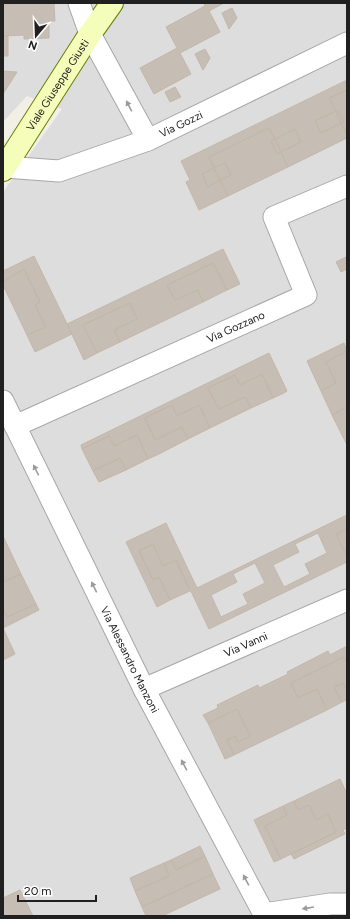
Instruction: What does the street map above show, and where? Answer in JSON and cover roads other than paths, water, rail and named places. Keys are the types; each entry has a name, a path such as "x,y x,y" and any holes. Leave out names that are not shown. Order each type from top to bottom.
{"street":[{"path":"79,3 90,34 148,140"},
{"name":"Viale Giuseppe Giusti","path":"4,168 90,34 112,3"},
{"name":"Via Gozzi","path":"4,168 58,171 148,140 347,43"},
{"name":"Via Gozzano","path":"15,426 306,295 274,217 347,186"},
{"name":"Via Alessandro Manzoni","path":"3,401 144,689 264,915"},
{"name":"Via Vanni","path":"144,689 347,600"},
{"path":"264,915 330,904 347,904"}]}
